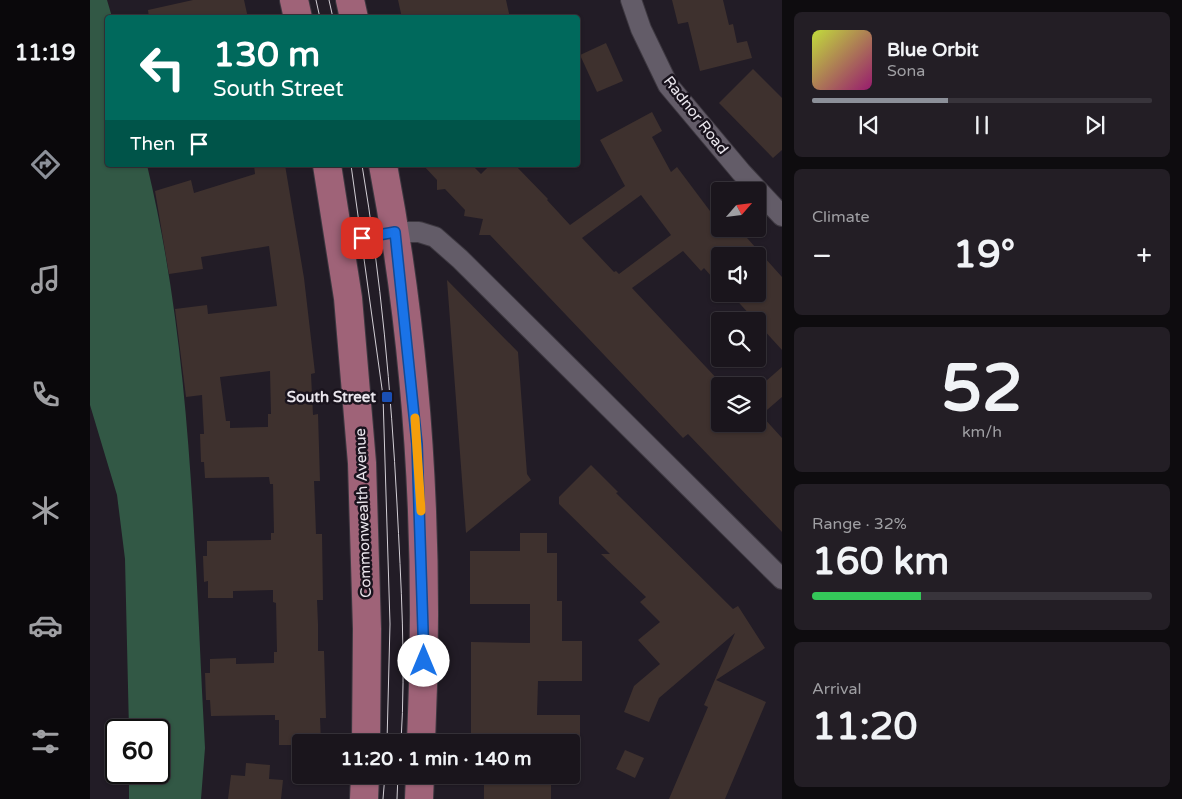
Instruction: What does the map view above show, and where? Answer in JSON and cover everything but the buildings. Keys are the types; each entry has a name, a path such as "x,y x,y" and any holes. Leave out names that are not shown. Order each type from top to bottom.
{"main road":[{"path":"294,0 297,15"},
{"path":"350,0 353,15"},
{"name":"Commonwealth Avenue","path":"327,167 340,242 354,363 362,463 367,610 366,734"},
{"path":"383,167 395,232 418,454 424,612 422,734"},
{"path":"364,799 365,784"},
{"path":"419,799 420,784"}],"street":[{"name":"Radnor Road","path":"631,0 641,29 668,84 741,172 782,216"},
{"path":"340,242 395,232 419,232 435,237 782,579"}],"green space":[{"path":"90,0 107,0 111,15 105,15 105,167 147,167 174,309 183,382 194,528 205,748 201,799 129,799 129,784 170,784 170,719 129,719 125,559 117,495 90,405"}],"tram line":[{"path":"316,0 319,15"},
{"path":"329,0 332,15"},
{"path":"351,167 383,396 390,624 387,734"},
{"path":"362,167 380,292 395,461 402,623 401,734"},
{"path":"383,799 384,784"},
{"path":"397,799 398,784"}],"slow traffic":[{"path":"415,418 421,511"}],"place":[{"name":"South Street","path":"387,397"}],"route":[{"path":"362,238 395,232 403,291 417,444 422,528 424,661"}]}
